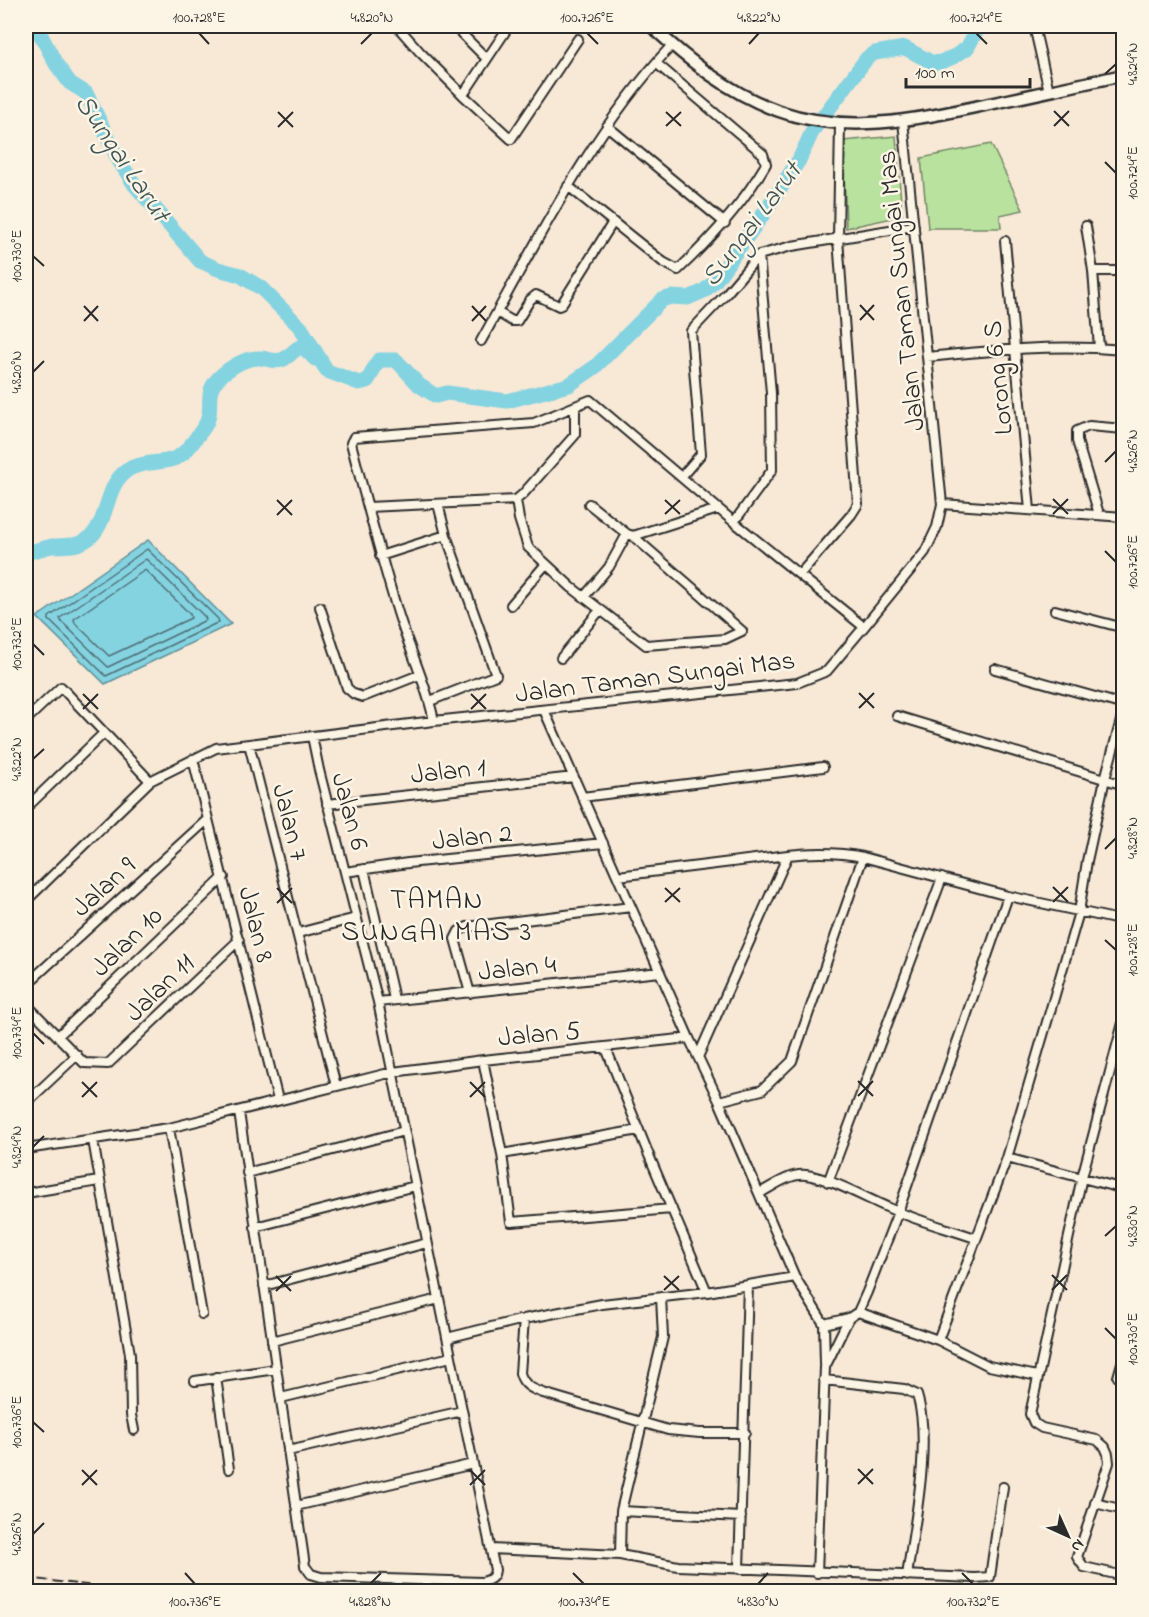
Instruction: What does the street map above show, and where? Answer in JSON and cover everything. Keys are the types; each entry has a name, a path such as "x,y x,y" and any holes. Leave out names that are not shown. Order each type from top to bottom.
{"street":[{"path":"397,26 463,95 511,139 578,39"},
{"path":"454,26 487,58"},
{"path":"463,95 509,26"},
{"path":"651,26 695,65 732,88 780,111 840,124 903,121 1124,75"},
{"path":"1034,26 1049,91"},
{"path":"481,341 568,186 608,126 672,45"},
{"path":"568,186 663,262 678,270 703,247 751,189 766,164 763,154 656,63"},
{"name":"Jalan Taman Sungai Mas","path":"26,901 150,781 216,748 434,721 797,682 827,671 924,552 937,527 942,504 903,121"},
{"path":"800,574 858,504 838,239 840,124"},
{"path":"608,126 724,223"},
{"path":"497,312 512,321 517,321 530,300 536,295 561,306 613,222"},
{"path":"1086,225 1100,348"},
{"path":"682,476 701,454 691,331 759,255 792,246 914,226"},
{"name":"Lorong 6 S","path":"1005,241 1030,510"},
{"path":"734,522 772,470 771,393 759,255"},
{"path":"1093,271 1124,271"},
{"path":"927,357 1014,348 1124,350"},
{"path":"434,721 430,700 419,675 380,555 351,443 354,437 534,423 590,400 718,509 864,627"},
{"path":"368,507 516,500 575,435 575,406"},
{"path":"1099,514 1077,441 1077,431 1089,426 1124,429"},
{"path":"516,500 528,547 545,565 644,644 650,646 725,639 742,630 630,535 589,504"},
{"path":"430,700 496,675 446,535 438,504"},
{"path":"942,504 1124,517"},
{"path":"585,597 609,567 630,535 718,509"},
{"path":"380,555 446,535"},
{"path":"511,605 545,565"},
{"path":"320,607 347,688 354,694 363,697 419,675"},
{"path":"561,658 600,610"},
{"path":"1055,610 1124,628"},
{"path":"938,1340 1006,1158 1079,912 1087,861 1105,779 1124,707 995,669"},
{"path":"26,720 61,687 150,781"},
{"path":"544,710 795,1276 824,1324 825,1367 817,1573"},
{"path":"897,716 1124,785"},
{"path":"26,808 104,733"},
{"name":"Jalan 6","path":"296,1506 305,1566 311,1574 321,1577 482,1582 494,1576 491,1549 378,1002 327,804 312,736"},
{"name":"Jalan 7","path":"249,744 336,1086"},
{"name":"Jalan 8","path":"193,759 278,1100"},
{"path":"582,797 823,767"},
{"name":"Jalan 1","path":"327,804 574,777"},
{"name":"Jalan 9","path":"26,985 208,819"},
{"name":"Jalan 2","path":"345,872 603,843"},
{"path":"618,876 810,852 842,853 1008,896 1124,921"},
{"path":"698,1057 788,855"},
{"path":"719,1101 762,1090 792,1060 863,857"},
{"path":"364,869 394,999"},
{"name":"Jalan 10","path":"58,1036 224,877"},
{"path":"828,1182 942,878"},
{"path":"824,1324 849,1318 858,1312 867,1292 898,1212 1008,896"},
{"path":"470,993 455,939 459,931 467,927 631,907"},
{"path":"298,933 356,918"},
{"name":"Jalan 11","path":"77,1055 84,1063 108,1064 239,940"},
{"name":"Jalan 4","path":"378,1002 660,972"},
{"path":"26,1004 77,1055 28,1104"},
{"path":"1124,1019 1082,1177 1030,1414 1034,1423 1042,1428 1097,1440 1105,1447 1109,1463 1077,1557 1084,1568 1124,1576"},
{"name":"Jalan 5","path":"26,1149 168,1128 393,1072 689,1038"},
{"path":"606,1048 707,1292"},
{"path":"483,1060 502,1154 511,1222 672,1209"},
{"path":"238,1112 296,1506 473,1464"},
{"path":"168,1128 202,1314"},
{"path":"502,1154 639,1130"},
{"path":"248,1173 404,1131"},
{"path":"93,1140 130,1354 131,1416 134,1430"},
{"path":"1006,1158 1124,1189"},
{"path":"759,1193 796,1175 807,1175 898,1212 975,1238"},
{"path":"26,1193 99,1181"},
{"path":"255,1227 416,1186"},
{"path":"264,1286 427,1243"},
{"path":"447,1338 524,1318 602,1304 707,1292 795,1276"},
{"path":"739,1569 748,1285"},
{"path":"620,1555 621,1511 663,1337 661,1297"},
{"path":"272,1341 439,1299"},
{"path":"858,1312 938,1340 989,1366 1037,1376"},
{"path":"524,1318 520,1373 529,1388 668,1430 745,1433"},
{"path":"825,1367 849,1318"},
{"path":"1118,1377 1124,1356"},
{"path":"280,1398 451,1357"},
{"path":"195,1381 276,1369"},
{"path":"216,1377 229,1469"},
{"path":"824,1380 904,1389 916,1395 920,1407 922,1460 907,1576"},
{"path":"288,1450 462,1411"},
{"path":"491,1549 620,1555 678,1566 817,1573 990,1577 1003,1487"},
{"path":"1095,1503 1124,1510"},
{"path":"621,1511 741,1517"}],"green space":[{"path":"896,136 902,216 846,228 843,141"},
{"path":"991,144 1023,210 1000,215 1001,228 928,228 921,158"}],"water":[{"path":"148,540 231,624 105,684 37,617"}],"waterway":[{"name":"Sungai Larut","path":"36,26 56,64 70,83 86,93 118,159 134,184 200,261 240,275 261,288 301,328 327,371 359,383 367,381 379,360 396,360 419,385 436,396 447,393 507,401 569,385 595,367 662,300 671,297 688,298 704,291 715,281 799,160 813,130 867,58 875,53 905,48 933,63 941,62 967,48 979,27 983,26"},
{"path":"26,553 52,546 84,542 88,539 100,523 115,484 121,476 134,466 178,457 189,447 207,422 212,388 216,381 232,367 256,358 281,360 302,346 315,359"}],"railway":[{"path":"26,1578 145,1592"}],"district":[{"name":"TAMAN SUNGAI MAS 3","path":"437,914"}]}
